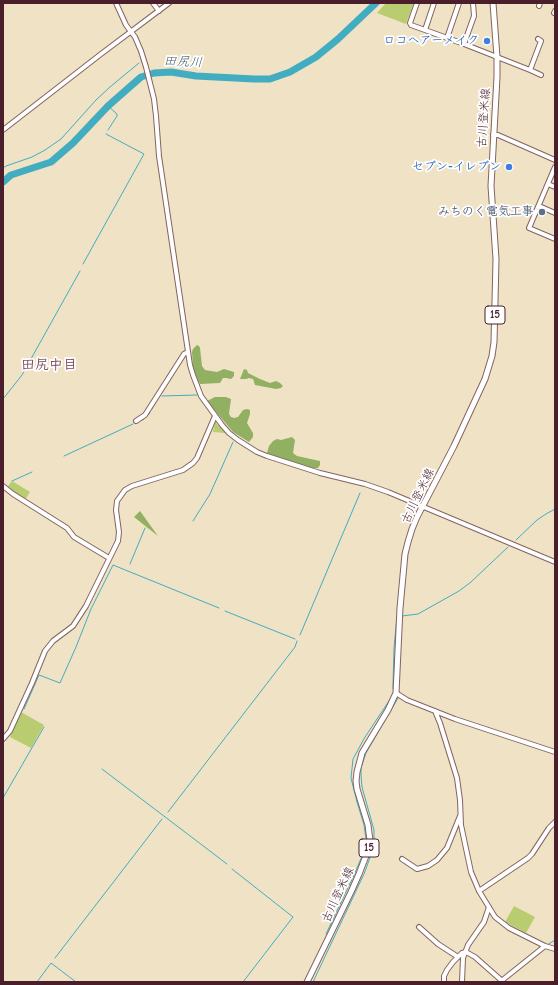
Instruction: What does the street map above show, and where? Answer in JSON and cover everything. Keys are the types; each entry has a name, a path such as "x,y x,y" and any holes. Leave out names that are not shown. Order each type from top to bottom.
{"main road":[{"name":"古川登米線","path":"307,982 351,892 369,848 370,840 368,825 357,789 356,772 362,753 388,710 396,693 399,620 405,554 412,529 454,446 485,378 492,356 494,342 496,259 494,218 490,186 497,77 493,3"}],"street":[{"path":"116,3 126,25 135,38 146,67 156,116 159,156 190,365 201,396 215,416 234,436 266,456 388,492 555,562"},
{"path":"153,3 159,11"},
{"path":"3,130 169,3"},
{"path":"417,3 410,23 411,25 464,44 541,75"},
{"path":"425,30 434,3"},
{"path":"447,38 459,3"},
{"path":"464,44 474,16 473,3"},
{"path":"530,70 541,41 538,39"},
{"path":"493,135 498,135 555,160"},
{"path":"555,167 529,228 555,239"},
{"path":"548,184 555,187"},
{"path":"539,206 555,213"},
{"path":"136,421 145,415 184,354 188,352"},
{"path":"3,739 10,731 32,683 44,651 53,641 73,626 86,606 118,540 119,536 116,510 118,501 125,490 132,486 183,470 193,463 197,458 215,416"},
{"path":"3,486 13,494 67,528 74,537 109,558"},
{"path":"396,693 407,700 455,719 555,752"},
{"path":"435,711 457,778 461,825 471,872 480,891 495,917 509,928 555,949"},
{"path":"402,859 417,869 428,866 437,860 446,848 460,816"},
{"path":"480,891 528,858 549,828 555,822"},
{"path":"462,982 463,958 471,941 484,922 489,907"},
{"path":"419,927 438,944 458,957"},
{"path":"466,952 475,957 500,981 546,946"},
{"path":"444,982 444,976 447,970 462,953 466,952"}],"green space":[{"path":"386,3 414,3 406,24 377,13"},
{"path":"197,345 200,348 202,366 205,370 217,372 224,369 234,372 234,376 231,379 223,378 220,383 200,384 193,367 192,352"},
{"path":"244,369 247,370 248,373 260,379 270,383 276,381 283,386 276,389 255,385 253,379 240,379"},
{"path":"215,397 226,397 231,399 229,414 231,417 238,417 243,410 250,410 247,423 253,433 253,437 249,442 233,432 207,401"},
{"path":"215,422 225,432 225,433 213,432"},
{"path":"292,437 295,440 293,453 297,456 320,461 318,468 312,468 286,461 271,456 267,453 269,446 273,441"},
{"path":"12,481 30,492 25,500 8,486"},
{"path":"140,511 158,536 134,517"},
{"path":"21,712 44,725 31,748 10,737"},
{"path":"514,906 535,917 526,933 505,922"}],"waterway":[{"name":"田尻川","path":"3,182 11,175 51,162 73,143 108,106 141,77 154,73 171,72 196,76 270,79 290,72 316,57 338,39 376,3"},
{"path":"3,168 32,157 61,139 96,100 139,63"},
{"path":"108,106 117,114 117,116 108,130"},
{"path":"83,264 144,154 106,134"},
{"path":"3,399 22,375 80,271"},
{"path":"162,396 197,395"},
{"path":"152,409 157,399"},
{"path":"143,420 150,413"},
{"path":"64,456 133,424"},
{"path":"193,521 210,494 233,442"},
{"path":"12,481 32,472"},
{"path":"300,635 360,493"},
{"path":"516,540 537,520 555,509"},
{"path":"130,564 145,528"},
{"path":"402,616 418,614 459,591 471,582 508,547"},
{"path":"24,709 39,675 60,683 91,609 113,565 219,608"},
{"path":"225,611 295,639"},
{"path":"393,689 394,648 397,616 399,616"},
{"path":"168,812 295,647 297,641"},
{"path":"313,982 364,874 372,852 374,844 374,830 362,787 361,768 366,753 398,698 397,697"},
{"path":"326,934 355,873 364,851 366,839 364,825 351,778 353,759 365,737 389,701"},
{"path":"3,798 44,727"},
{"path":"102,769 227,864"},
{"path":"55,958 162,819"},
{"path":"232,869 293,917 243,982"},
{"path":"547,945 555,940"},
{"path":"37,982 51,963 76,982"}],"place":[{"name":"ロコヘアーメイク","path":"487,41"},
{"name":"セブン-イレブン","path":"509,167"},
{"name":"みちのく電気工事","path":"542,212"}],"district":[{"name":"田尻中目","path":"49,365"}]}
